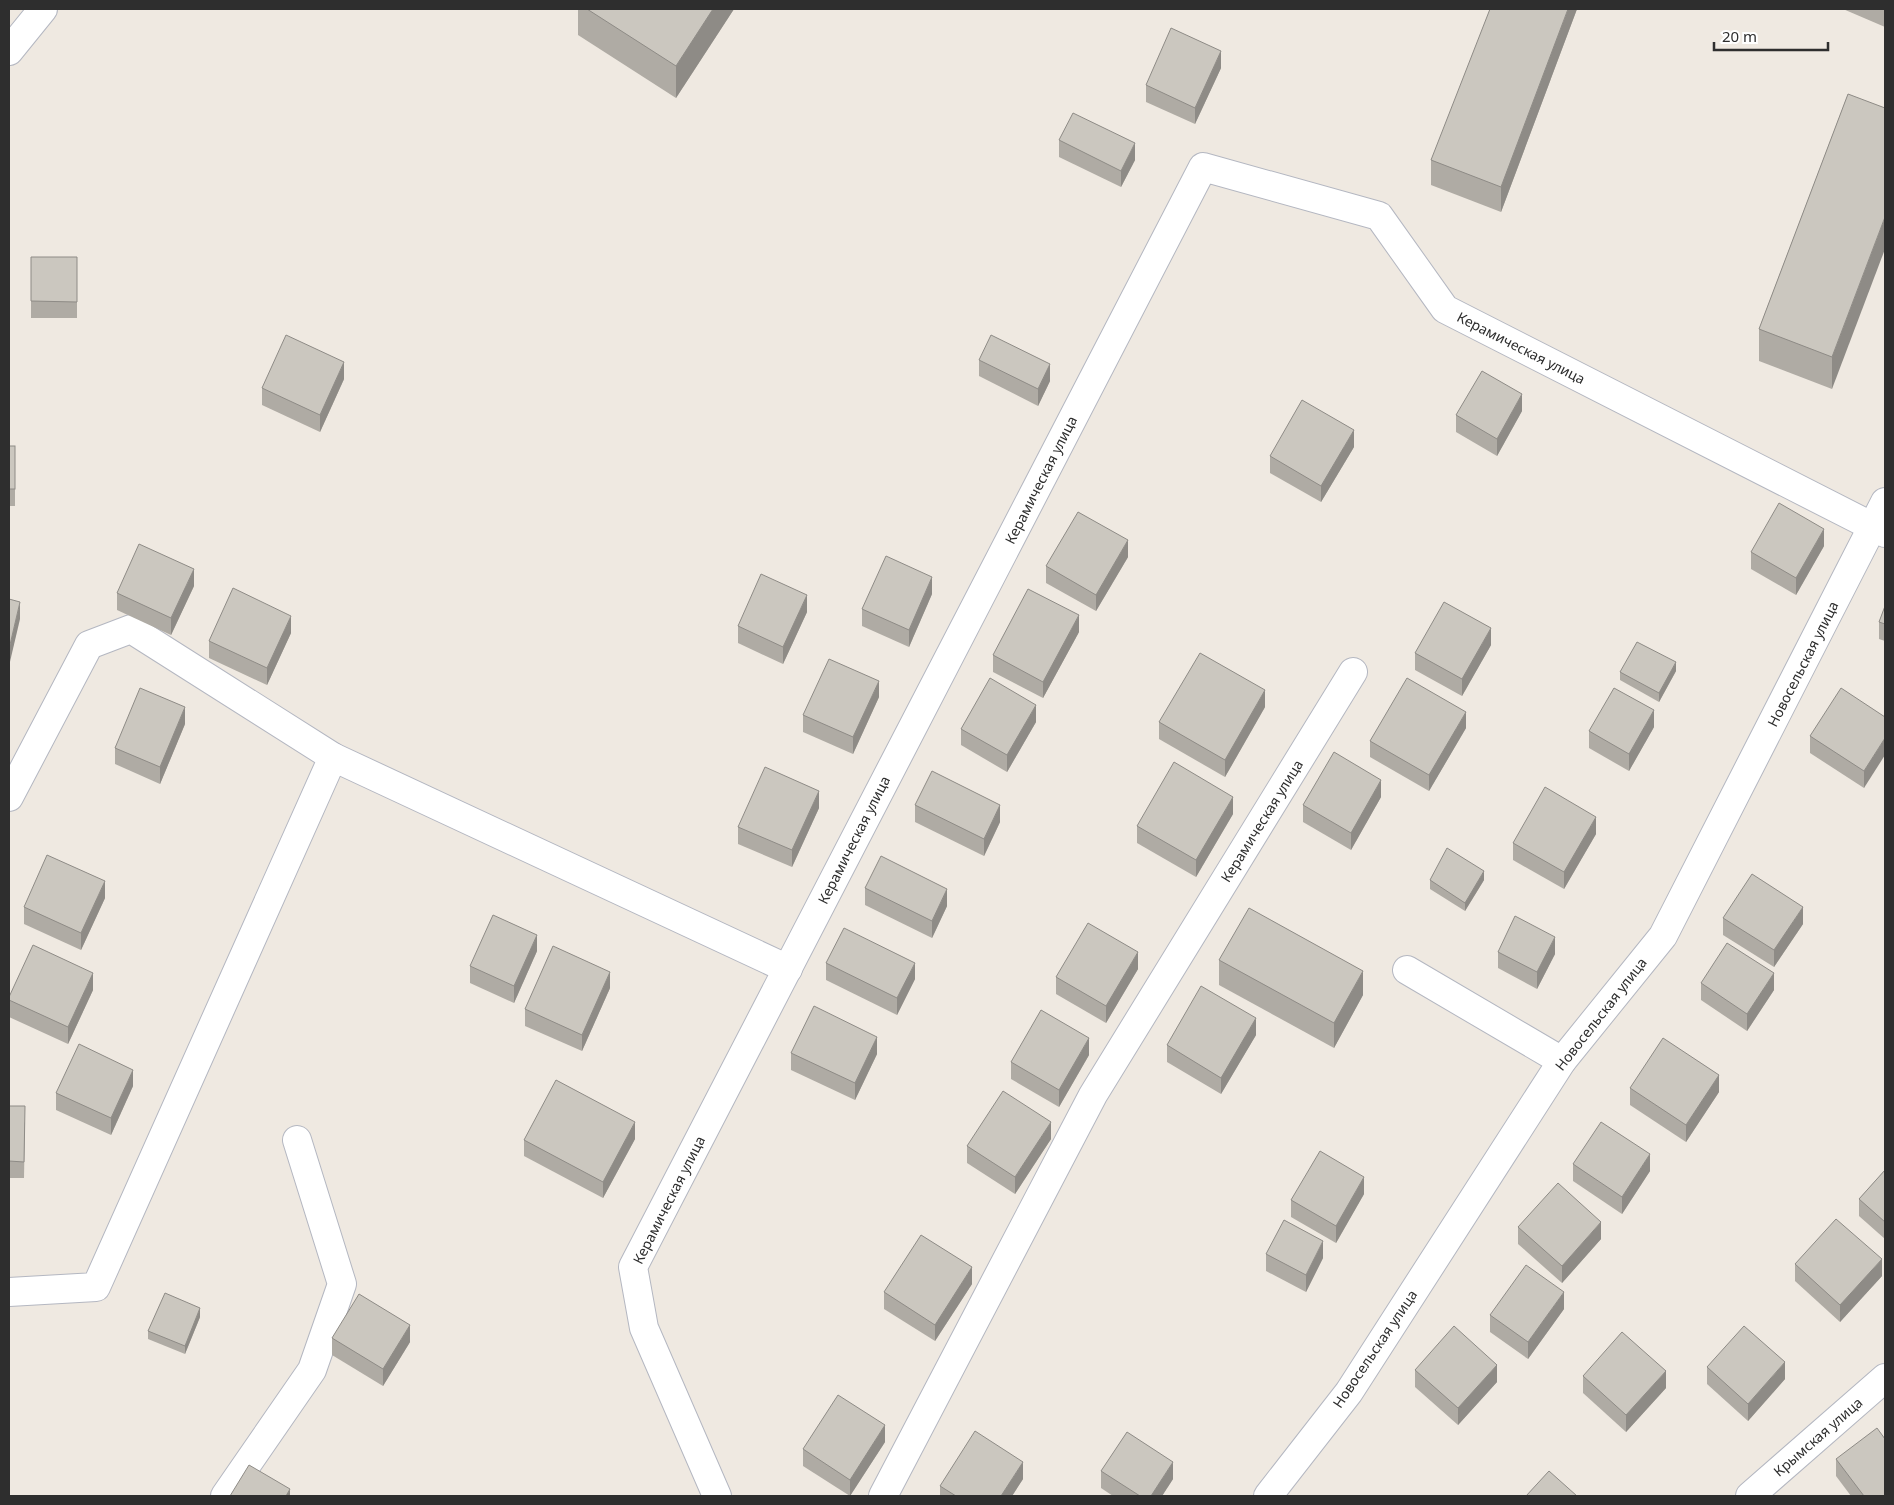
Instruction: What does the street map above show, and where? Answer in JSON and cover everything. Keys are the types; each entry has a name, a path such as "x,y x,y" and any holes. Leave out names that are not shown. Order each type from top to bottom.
{"street":[{"path":"9,51 43,9"},
{"name":"Керамическая улица","path":"717,1496 644,1328 633,1267 1203,167 1379,216 1445,309 1880,530"},
{"name":"Новосельская улица","path":"1268,1496 1349,1392 1562,1061 1663,936 1880,530 1885,502"},
{"path":"9,798 89,646 131,629 333,757 788,969"},
{"name":"Керамическая улица","path":"883,1496 1093,1095 1353,672"},
{"path":"9,1292 96,1287 333,757"},
{"path":"1407,970 1562,1061"},
{"path":"225,1496 312,1370 342,1284 297,1140"},
{"name":"Крымская улица","path":"1750,1496 1885,1378"}],"building":[{"path":"587,9 713,9 676,66"},
{"path":"1490,9 1568,9 1501,187 1431,160"},
{"path":"1171,28 1221,51 1195,108 1146,85"},
{"path":"1848,94 1885,108 1885,217 1832,357 1759,329"},
{"path":"1073,113 1135,143 1121,171 1059,140"},
{"path":"31,257 77,257 77,302 31,301"},
{"path":"286,335 344,362 320,415 262,388"},
{"path":"991,335 1050,364 1038,389 979,360"},
{"path":"1482,371 1522,394 1497,439 1456,415"},
{"path":"1302,400 1354,430 1321,486 1270,456"},
{"path":"9,446 15,446 15,489 9,489"},
{"path":"1779,503 1824,529 1796,578 1751,552"},
{"path":"1078,512 1128,540 1096,595 1046,566"},
{"path":"139,544 194,569 171,618 117,593"},
{"path":"886,556 932,577 909,630 862,609"},
{"path":"761,574 807,595 783,647 738,626"},
{"path":"233,588 291,616 267,668 209,641"},
{"path":"1028,589 1079,615 1043,682 993,655"},
{"path":"9,599 20,602 9,649"},
{"path":"1444,602 1491,628 1462,679 1415,653"},
{"path":"1885,606 1885,624 1879,622"},
{"path":"1637,642 1676,662 1659,693 1620,672"},
{"path":"1200,653 1265,690 1225,760 1159,722"},
{"path":"829,659 879,681 853,737 803,715"},
{"path":"990,678 1036,705 1007,755 961,729"},
{"path":"1407,678 1466,712 1429,775 1370,741"},
{"path":"140,688 185,707 160,767 115,748"},
{"path":"1614,688 1654,710 1629,754 1589,731"},
{"path":"1841,688 1885,717 1885,738 1864,771 1810,736"},
{"path":"1334,752 1381,780 1351,833 1303,805"},
{"path":"1174,762 1233,797 1196,860 1137,826"},
{"path":"765,767 819,791 792,850 738,827"},
{"path":"932,771 1000,805 984,839 915,805"},
{"path":"1545,787 1596,817 1564,872 1513,843"},
{"path":"1447,848 1484,871 1465,903 1430,880"},
{"path":"47,855 105,881 81,933 24,907"},
{"path":"881,856 947,889 932,921 865,888"},
{"path":"1752,874 1803,907 1774,950 1723,918"},
{"path":"1249,908 1363,971 1334,1023 1219,960"},
{"path":"493,915 537,935 514,986 470,966"},
{"path":"1515,916 1555,937 1537,972 1498,952"},
{"path":"1088,923 1138,952 1106,1006 1056,977"},
{"path":"844,928 915,963 897,998 826,963"},
{"path":"1727,943 1774,973 1747,1014 1701,983"},
{"path":"33,945 93,973 68,1027 9,1000"},
{"path":"553,946 610,972 582,1035 525,1009"},
{"path":"1201,986 1256,1018 1221,1078 1167,1045"},
{"path":"814,1006 877,1037 855,1083 791,1053"},
{"path":"1041,1010 1089,1038 1059,1090 1011,1062"},
{"path":"1663,1038 1719,1075 1686,1125 1630,1088"},
{"path":"79,1044 133,1070 111,1118 56,1093"},
{"path":"556,1080 635,1122 603,1182 524,1140"},
{"path":"1003,1091 1051,1122 1015,1177 967,1146"},
{"path":"9,1106 25,1106 24,1162 9,1161"},
{"path":"1601,1122 1650,1154 1622,1197 1573,1164"},
{"path":"1320,1151 1364,1177 1336,1226 1291,1200"},
{"path":"1885,1170 1885,1222 1859,1199"},
{"path":"1558,1183 1601,1222 1562,1266 1518,1227"},
{"path":"1836,1219 1882,1259 1840,1305 1795,1264"},
{"path":"1284,1220 1323,1241 1306,1275 1266,1254"},
{"path":"921,1235 972,1267 935,1325 884,1292"},
{"path":"1526,1265 1564,1292 1528,1342 1490,1315"},
{"path":"165,1293 200,1308 185,1346 148,1331"},
{"path":"359,1294 410,1325 383,1369 332,1338"},
{"path":"1454,1326 1497,1365 1458,1408 1415,1370"},
{"path":"1744,1326 1785,1362 1748,1404 1707,1367"},
{"path":"1622,1332 1666,1371 1626,1415 1583,1376"},
{"path":"838,1395 885,1425 850,1480 803,1449"},
{"path":"1877,1428 1885,1439 1885,1496 1864,1496 1836,1459"},
{"path":"975,1431 1023,1462 1001,1496 956,1496 940,1486"},
{"path":"1127,1432 1173,1462 1151,1496 1140,1496 1101,1471"},
{"path":"249,1465 290,1489 286,1496 230,1496"},
{"path":"1549,1471 1577,1496 1526,1496"}]}
